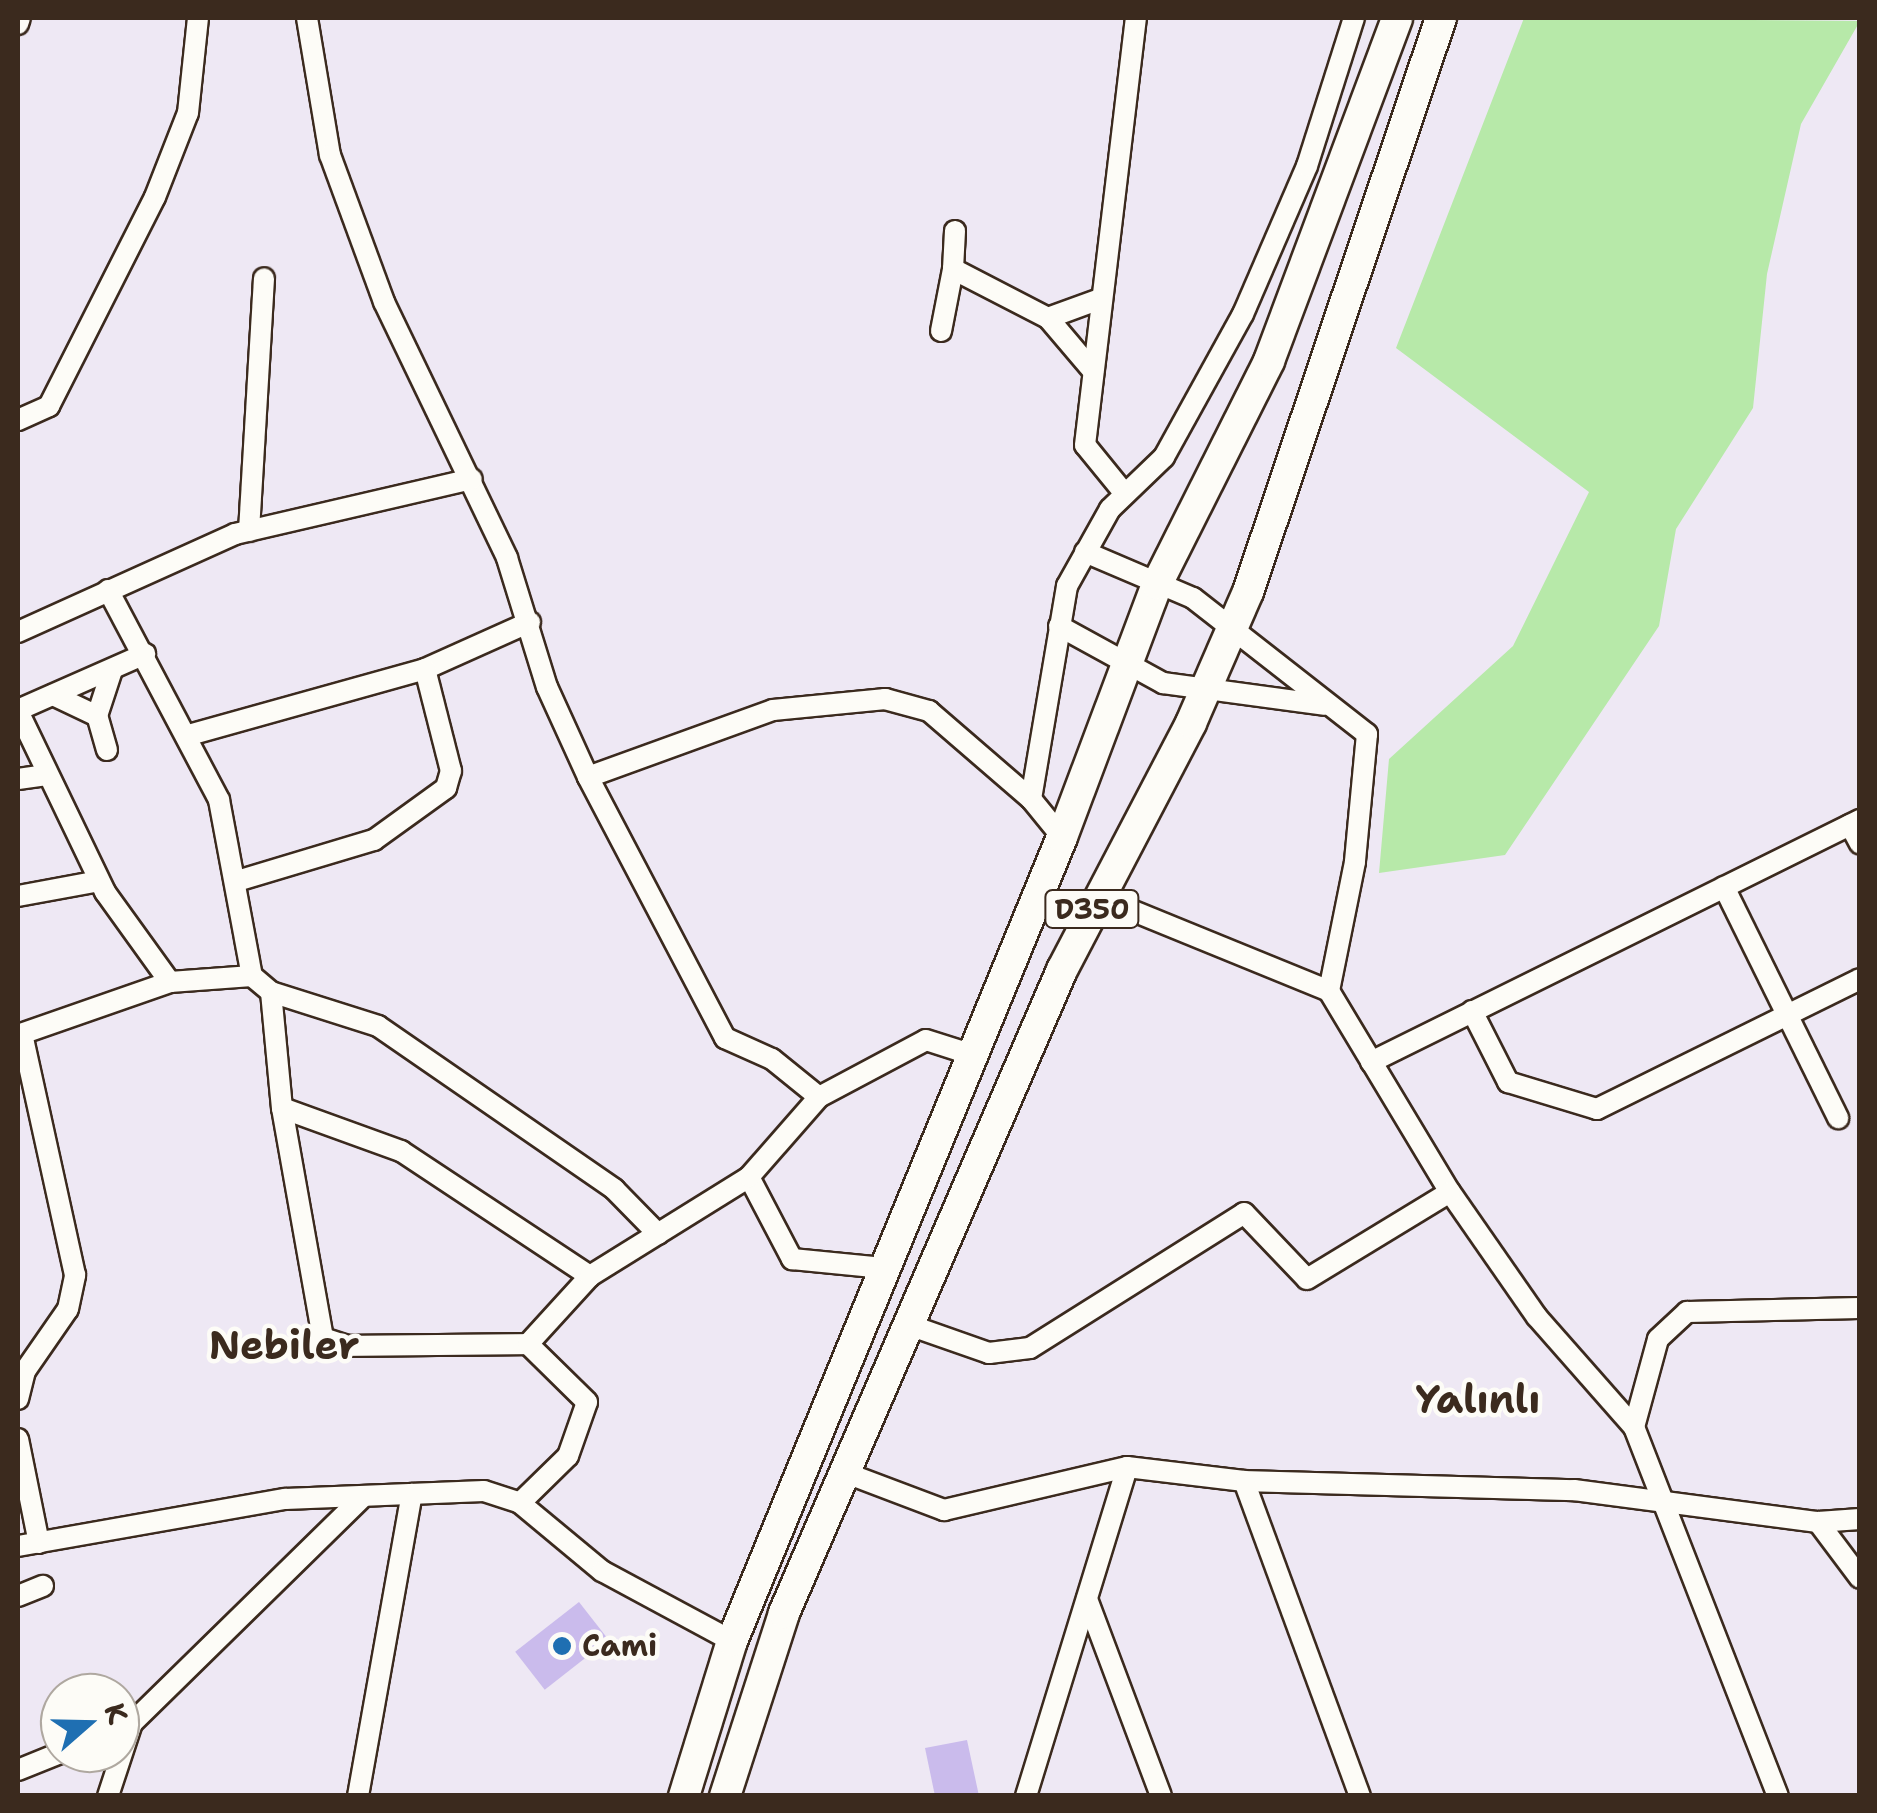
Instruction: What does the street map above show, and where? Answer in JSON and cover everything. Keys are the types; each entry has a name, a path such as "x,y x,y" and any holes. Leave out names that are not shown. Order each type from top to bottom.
{"highway":[{"name":"D350","path":"684,1796 732,1642 1062,836 1156,584 1268,361 1397,18"},
{"name":"D350","path":"725,1796 784,1613 1099,897 1202,694 1300,454 1441,18"}],"street":[{"path":"18,418 48,406 155,197 188,113 198,18"},
{"path":"307,18 330,155 414,373 472,478 530,622 547,686 588,778 725,1038 772,1059 819,1097"},
{"path":"1125,494 1085,445 1136,18"},
{"path":"1031,799 1066,586 1125,494 1164,456 1242,314 1307,166 1354,18"},
{"path":"940,331 955,232"},
{"path":"952,270 1048,318 1093,371"},
{"path":"249,530 264,278"},
{"path":"1048,318 1100,299"},
{"path":"18,632 249,530 472,478"},
{"path":"1085,552 1193,598 1367,734 1356,862 1329,992"},
{"path":"108,590 189,735 220,800 252,976 271,992 378,1026 614,1189 658,1234"},
{"path":"189,735 425,669 530,622"},
{"path":"1059,626 1125,662 1202,694 1327,706"},
{"path":"145,654 18,710 45,775 99,881 170,982"},
{"path":"236,881 374,840 446,788 451,771 425,669"},
{"path":"107,750 98,716 112,670"},
{"path":"53,695 98,716"},
{"path":"588,778 773,710 885,699 928,712 1031,799 1062,836"},
{"path":"18,779 45,775"},
{"path":"1371,1062 1724,887 1856,829"},
{"path":"18,896 99,881"},
{"path":"1724,887 1838,1118"},
{"path":"1099,897 1329,992 1450,1192 1537,1317 1634,1427 1778,1796"},
{"path":"19,1386 68,1309 75,1275 20,1034 170,982 252,976"},
{"path":"1472,1011 1508,1082 1597,1109 1860,979"},
{"path":"271,992 282,1108 324,1338 347,1346 528,1344 587,1402 568,1456 520,1503"},
{"path":"528,1344 590,1276 749,1176 819,1097 926,1040 973,1055"},
{"path":"282,1108 413,1157 590,1276"},
{"path":"749,1176 792,1258 884,1268"},
{"path":"909,1326 988,1353 1030,1348 1244,1213 1307,1278 1450,1192"},
{"path":"1634,1427 1658,1339 1686,1312 1860,1308"},
{"path":"18,1439 28,1544 284,1499 484,1490 520,1503 602,1571 732,1642"},
{"path":"1026,1796 1126,1466"},
{"path":"846,1473 944,1510 1126,1466 1244,1481 1660,1500 1818,1522 1860,1519"},
{"path":"1244,1481 1360,1796"},
{"path":"358,1796 412,1494"},
{"path":"140,1712 362,1498"},
{"path":"1818,1522 1860,1578"},
{"path":"18,1596 43,1586"},
{"path":"1087,1599 1161,1796"}],"green space":[{"path":"1524,18 1860,21 1801,124 1767,274 1753,408 1676,529 1659,626 1505,855 1379,873 1389,759 1513,646 1589,492 1396,348"}],"building":[{"name":"Cami","path":"579,1602 609,1640 545,1690 515,1652"},
{"path":"967,1740 979,1796 935,1796 925,1748"}],"place":[{"name":"Cami","path":"562,1646"}],"district":[{"name":"Nebiler","path":"284,1345"},
{"name":"Yalınlı","path":"1478,1399"}]}
